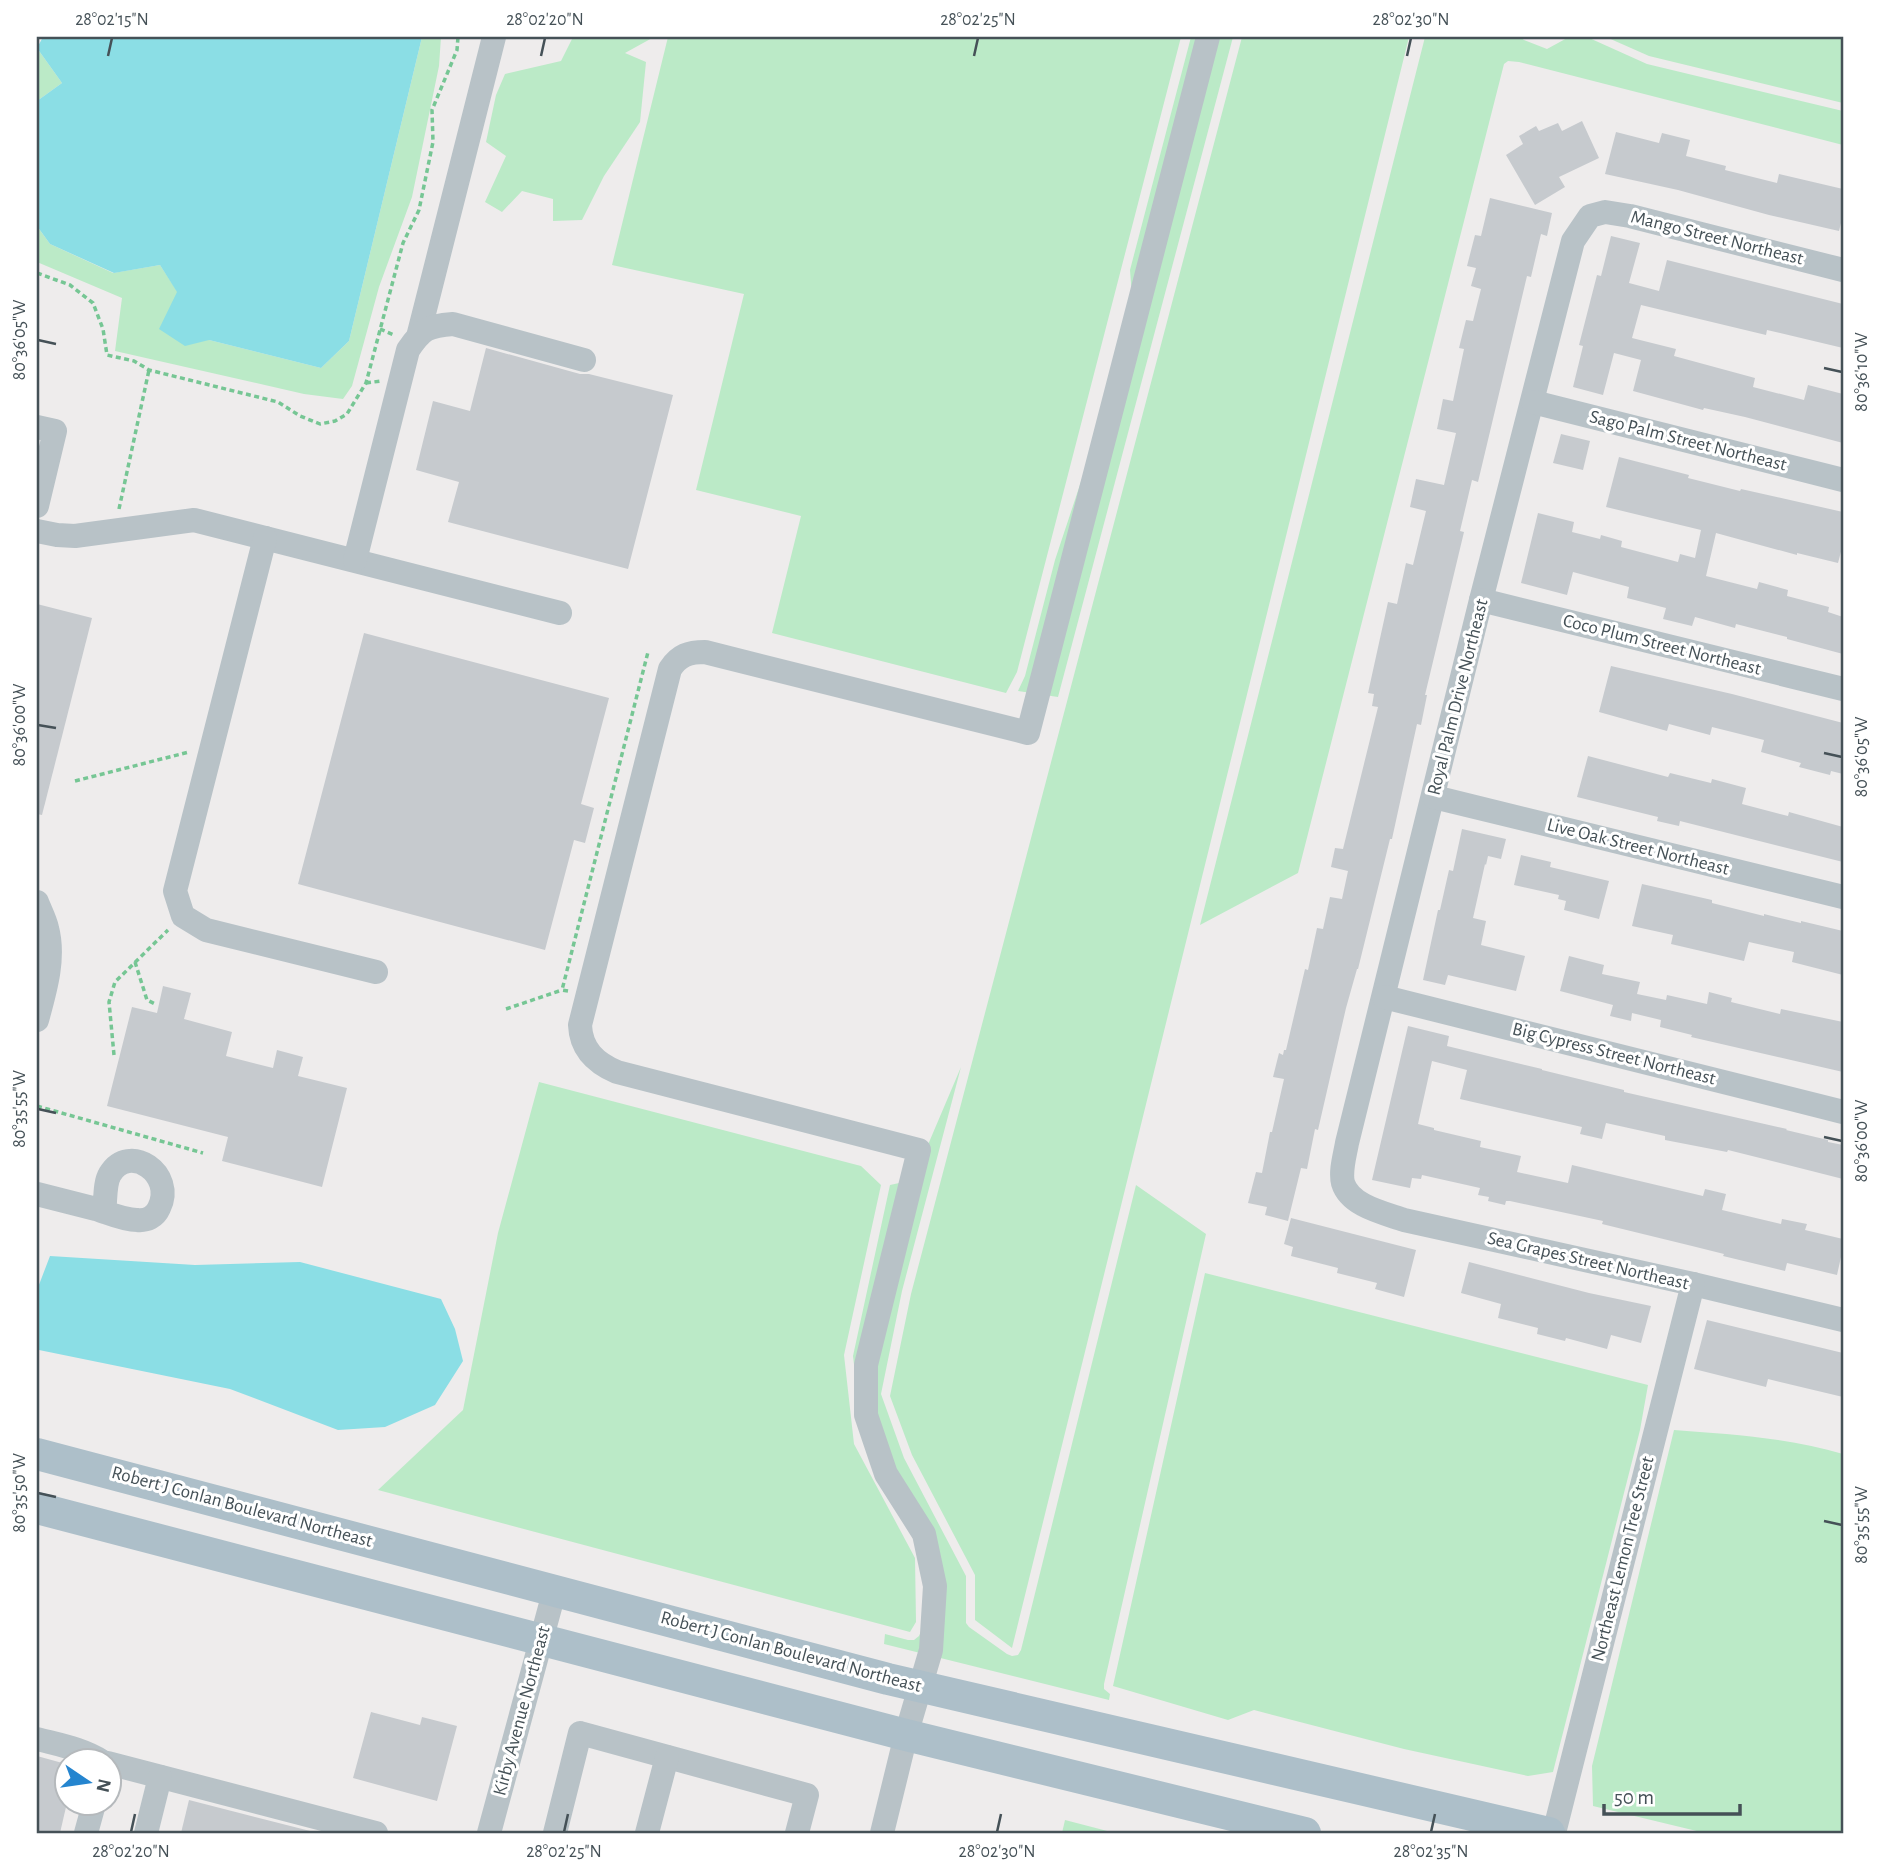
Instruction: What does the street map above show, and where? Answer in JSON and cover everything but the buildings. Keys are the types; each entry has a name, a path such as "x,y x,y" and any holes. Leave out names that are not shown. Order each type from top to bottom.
{"main road":[{"name":"Robert J Conlan Boulevard Northeast","path":"37,1454 920,1686 1551,1833"},
{"path":"37,1508 906,1735 1305,1833"}],"street":[{"path":"355,560 408,350 419,333 494,37"},
{"path":"882,1833 906,1735 931,1650 935,1586 924,1534 886,1474 866,1415 866,1365 919,1150 617,1072 605,1067 587,1051 580,1035 580,1025 670,669 682,655 705,652 1028,733 1208,37"},
{"name":"Mango Street Northeast","path":"1590,216 1605,212 1630,216 1843,270"},
{"name":"Royal Palm Drive Northeast","path":"1343,1182 1347,1143 1566,264 1573,242 1590,216"},
{"path":"419,333 435,325 453,324 584,360"},
{"name":"Sago Palm Street Northeast","path":"1533,402 1843,480"},
{"path":"37,426 55,431 37,506"},
{"path":"37,531 75,536 194,520 560,613"},
{"path":"265,538 175,891 183,916 206,930 376,972"},
{"name":"Coco Plum Street Northeast","path":"1481,600 1843,689"},
{"name":"Live Oak Street Northeast","path":"1434,797 1843,897"},
{"path":"37,902 47,928 50,958 37,1020"},
{"name":"Big Cypress Street Northeast","path":"1384,997 1843,1112"},
{"name":"Sea Grapes Street Northeast","path":"1343,1182 1351,1196 1368,1207 1404,1220 1843,1320"},
{"path":"37,1194 104,1212"},
{"name":"Northeast Lemon Tree Street","path":"1551,1833 1693,1284"},
{"name":"Kirby Avenue Northeast","path":"489,1833 555,1589"},
{"path":"555,1833 580,1733 807,1795 797,1833"},
{"path":"37,1739 73,1748"},
{"path":"646,1833 667,1757"},
{"path":"122,1767 376,1833"},
{"path":"146,1833 160,1777"}],"path":[{"path":"37,273 70,285 93,303 103,329 107,355 134,362 149,370 278,402 300,416 320,424 335,421 347,414 366,383 403,243 419,210 433,142 432,110 457,50 458,37"},
{"path":"114,531 149,370"},
{"path":"562,990 648,652"},
{"path":"75,780 212,747"},
{"path":"114,1055 110,1002 115,982 183,916"},
{"path":"135,962 147,1000 155,1004"},
{"path":"506,1009 562,990 587,996"},
{"path":"37,1106 204,1153"}],"green space":[{"path":"422,37 441,37 439,66 412,197 379,287 352,386 343,399 304,394 115,351 122,298 37,262 37,226 50,244 113,273 160,265 209,340 321,368 349,341"},
{"path":"573,37 654,37 625,53 646,62 640,122 604,176 582,220 553,221 553,199 522,191 502,212 485,202 506,156 486,142 496,95 505,74 561,61"},
{"path":"668,37 1181,37 1017,672 1006,693 772,633 801,516 696,490 744,294 612,265"},
{"path":"1191,37 1233,37 1058,697 1018,691 1025,676 1055,560 1134,322 1130,270"},
{"path":"1242,37 1409,37 1012,1648 975,1620 975,1575 912,1455 890,1396 911,1294"},
{"path":"1425,37 1520,37 1547,49 1569,37 1587,37 1647,64 1843,111 1843,145 1519,62 1508,61 1504,64 1298,873 1200,925"},
{"path":"1606,37 1843,37 1843,103 1649,56"},
{"path":"37,48 62,83 37,101"},
{"path":"961,1067 902,1291 881,1394 904,1458 966,1576 966,1623 1007,1654 1018,1655 1021,1650 1136,1185 1206,1234 1104,1684 1104,1689 1110,1694 1109,1700 884,1644 885,1634 908,1640 919,1636 925,1622 924,1558 863,1442 853,1356 890,1185 913,1180"},
{"path":"539,1082 861,1166 881,1185 844,1355 854,1444 915,1558 916,1622 910,1632 378,1490 463,1410 498,1233"},
{"path":"1205,1273 1648,1385 1640,1430 1553,1772 1528,1776 1404,1749 1254,1710 1228,1720 1113,1686"},
{"path":"1674,1430 1781,1440 1843,1454 1843,1833 1705,1833 1593,1806 1592,1766"},
{"path":"1065,1820 1115,1833 1062,1833"}],"water":[{"path":"43,37 422,37 349,341 321,368 209,340 185,346 159,329 177,292 160,265 114,273 50,244 37,226 37,101 62,83 37,48"},
{"path":"50,1256 195,1265 300,1262 441,1299 455,1329 463,1361 435,1405 385,1427 338,1430 230,1389 39,1350 37,1290"}]}
